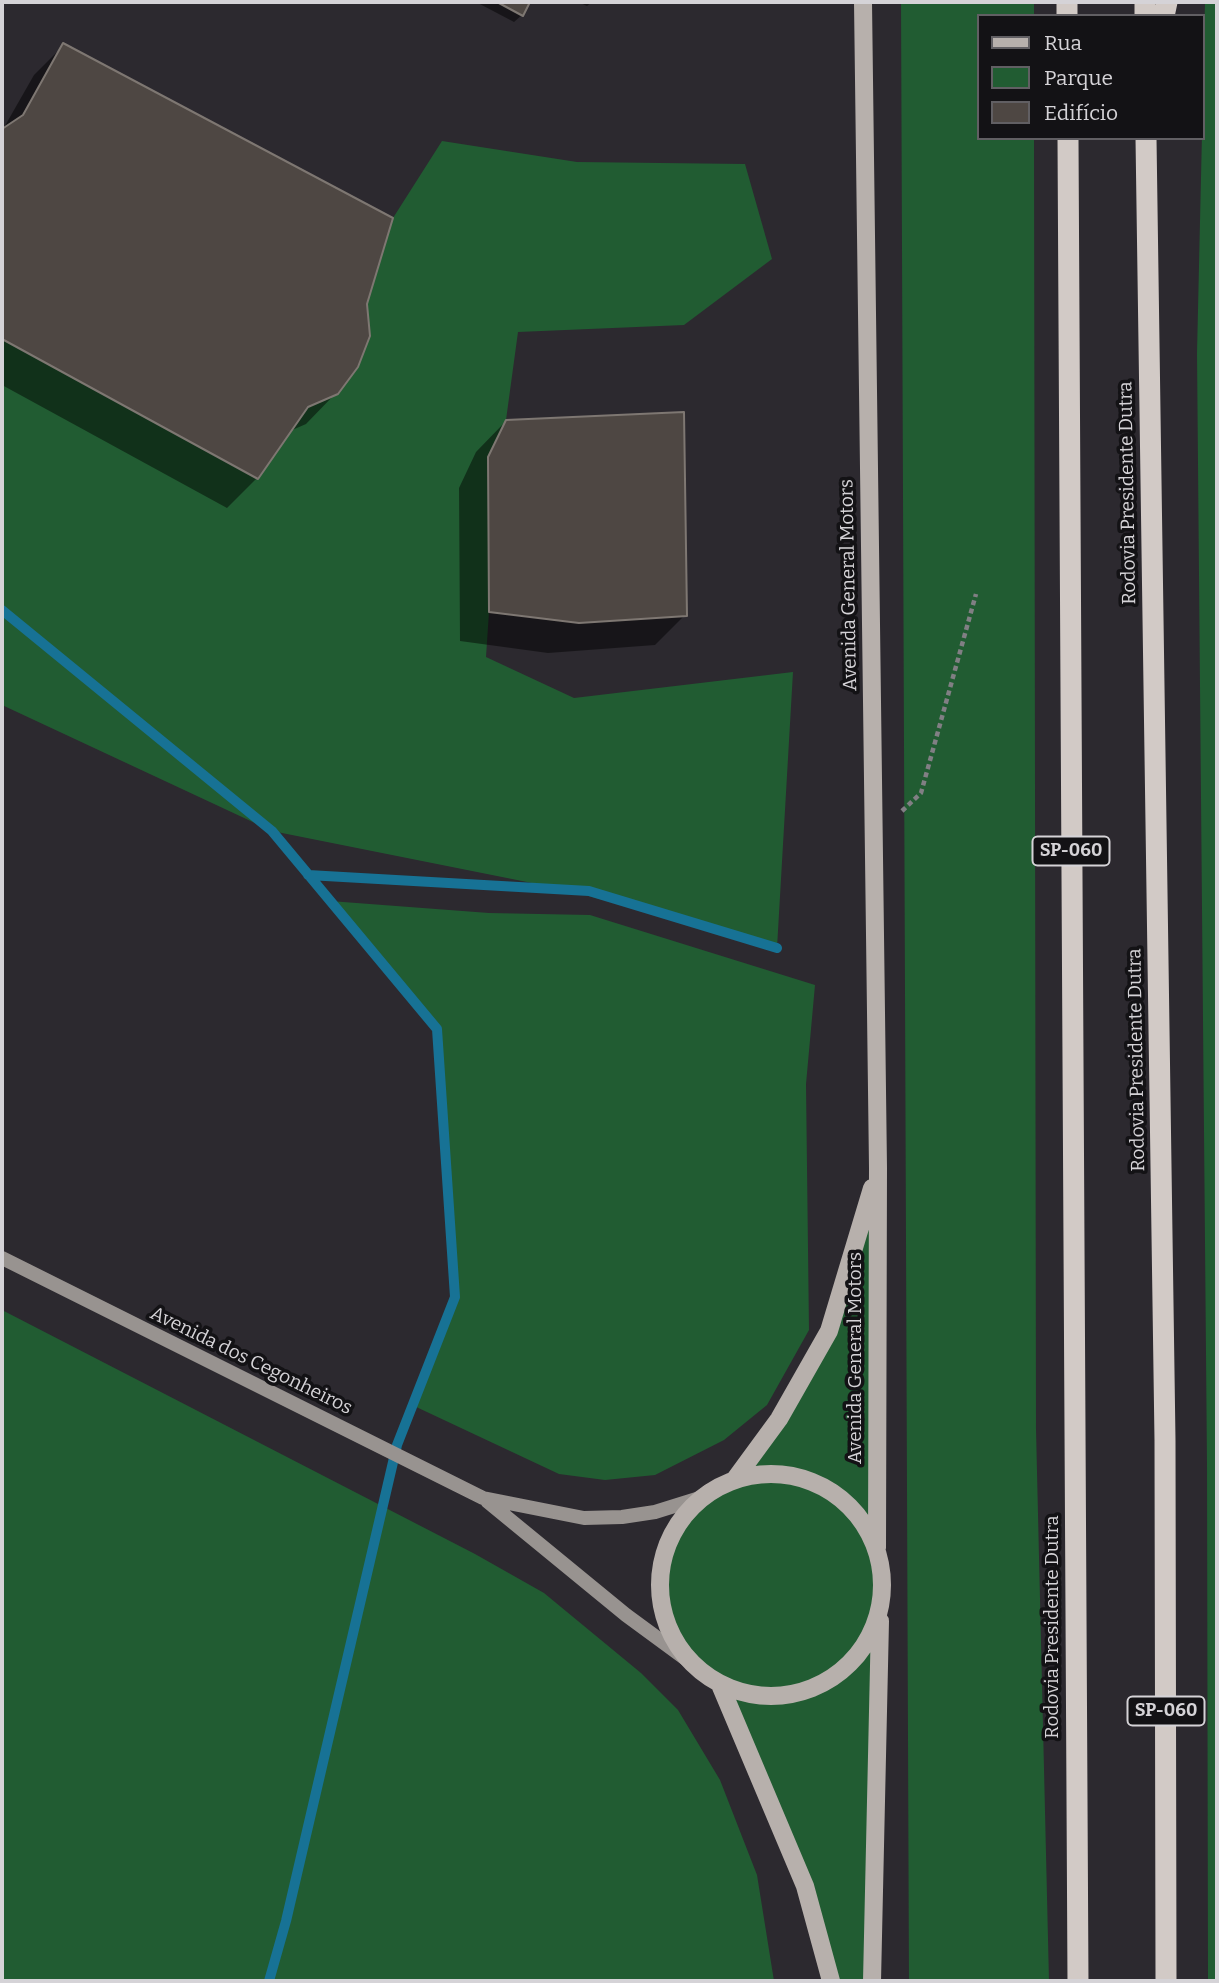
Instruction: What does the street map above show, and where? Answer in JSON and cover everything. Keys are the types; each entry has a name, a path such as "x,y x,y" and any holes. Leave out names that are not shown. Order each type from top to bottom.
{"highway":[{"name":"Rodovia Presidente Dutra","path":"1068,140 1078,1981"},
{"name":"Rodovia Presidente Dutra","path":"1146,140 1165,1440 1166,1981"}],"main road":[{"name":"Avenida General Motors","path":"863,2 878,1168 877,1548 883,1578 880,1609 872,1981"},
{"name":"Avenida General Motors","path":"735,1479 779,1419 829,1331 878,1168"},
{"name":"Avenida dos Cegonheiros","path":"2,1258 483,1498 626,1615 690,1662"},
{"name":"Avenida General Motors","path":"877,1548 861,1518 836,1493 804,1478 770,1473 735,1479 703,1497 678,1524 663,1558 660,1595 669,1632 690,1662 721,1687 758,1697 791,1696 822,1685 848,1666 868,1640 880,1609"},
{"name":"Avenida dos Cegonheiros","path":"483,1498 584,1518 622,1517 655,1512 703,1497"},
{"name":"Avenida General Motors","path":"721,1687 805,1886 831,1981"}],"path":[{"path":"873,839 920,793 976,594"}],"green space":[{"path":"901,2 1034,2 1034,14 978,14 978,140 1034,140 1036,1429 1049,1981 909,1981"},
{"path":"1205,2 1217,2 1217,1981 1208,1981 1207,1465 1197,353 1202,140 1205,140"},
{"path":"442,141 577,162 745,164 772,259 684,325 518,332 506,420 488,457 489,612 486,657 574,698 793,672 777,948 567,890 272,831 2,705 2,339 258,479 308,407 338,394 351,375 370,336 367,304 393,218"},
{"path":"330,901 489,913 590,915 815,985 806,1084 809,1330 767,1405 724,1440 655,1475 605,1480 559,1474 412,1405 455,1297 437,1029"},
{"path":"878,1168 877,1548 882,1575 872,1981 831,1981 805,1886 717,1685 690,1662 669,1631 660,1596 662,1558 678,1524 703,1497 735,1479 829,1331"},
{"path":"2,1310 475,1554 544,1593 641,1673 678,1710 720,1780 757,1875 774,1981 2,1981"}],"building":[{"path":"497,2 530,2 523,16"},
{"path":"63,43 393,218 367,304 370,336 358,367 338,394 308,407 258,479 2,339 2,129 23,115"},
{"path":"684,412 687,616 579,623 489,612 488,457 506,420"}],"waterway":[{"path":"2,610 272,831 437,1029 455,1297 397,1445 286,1921 269,1981"},
{"path":"308,875 589,891 777,948"}]}
